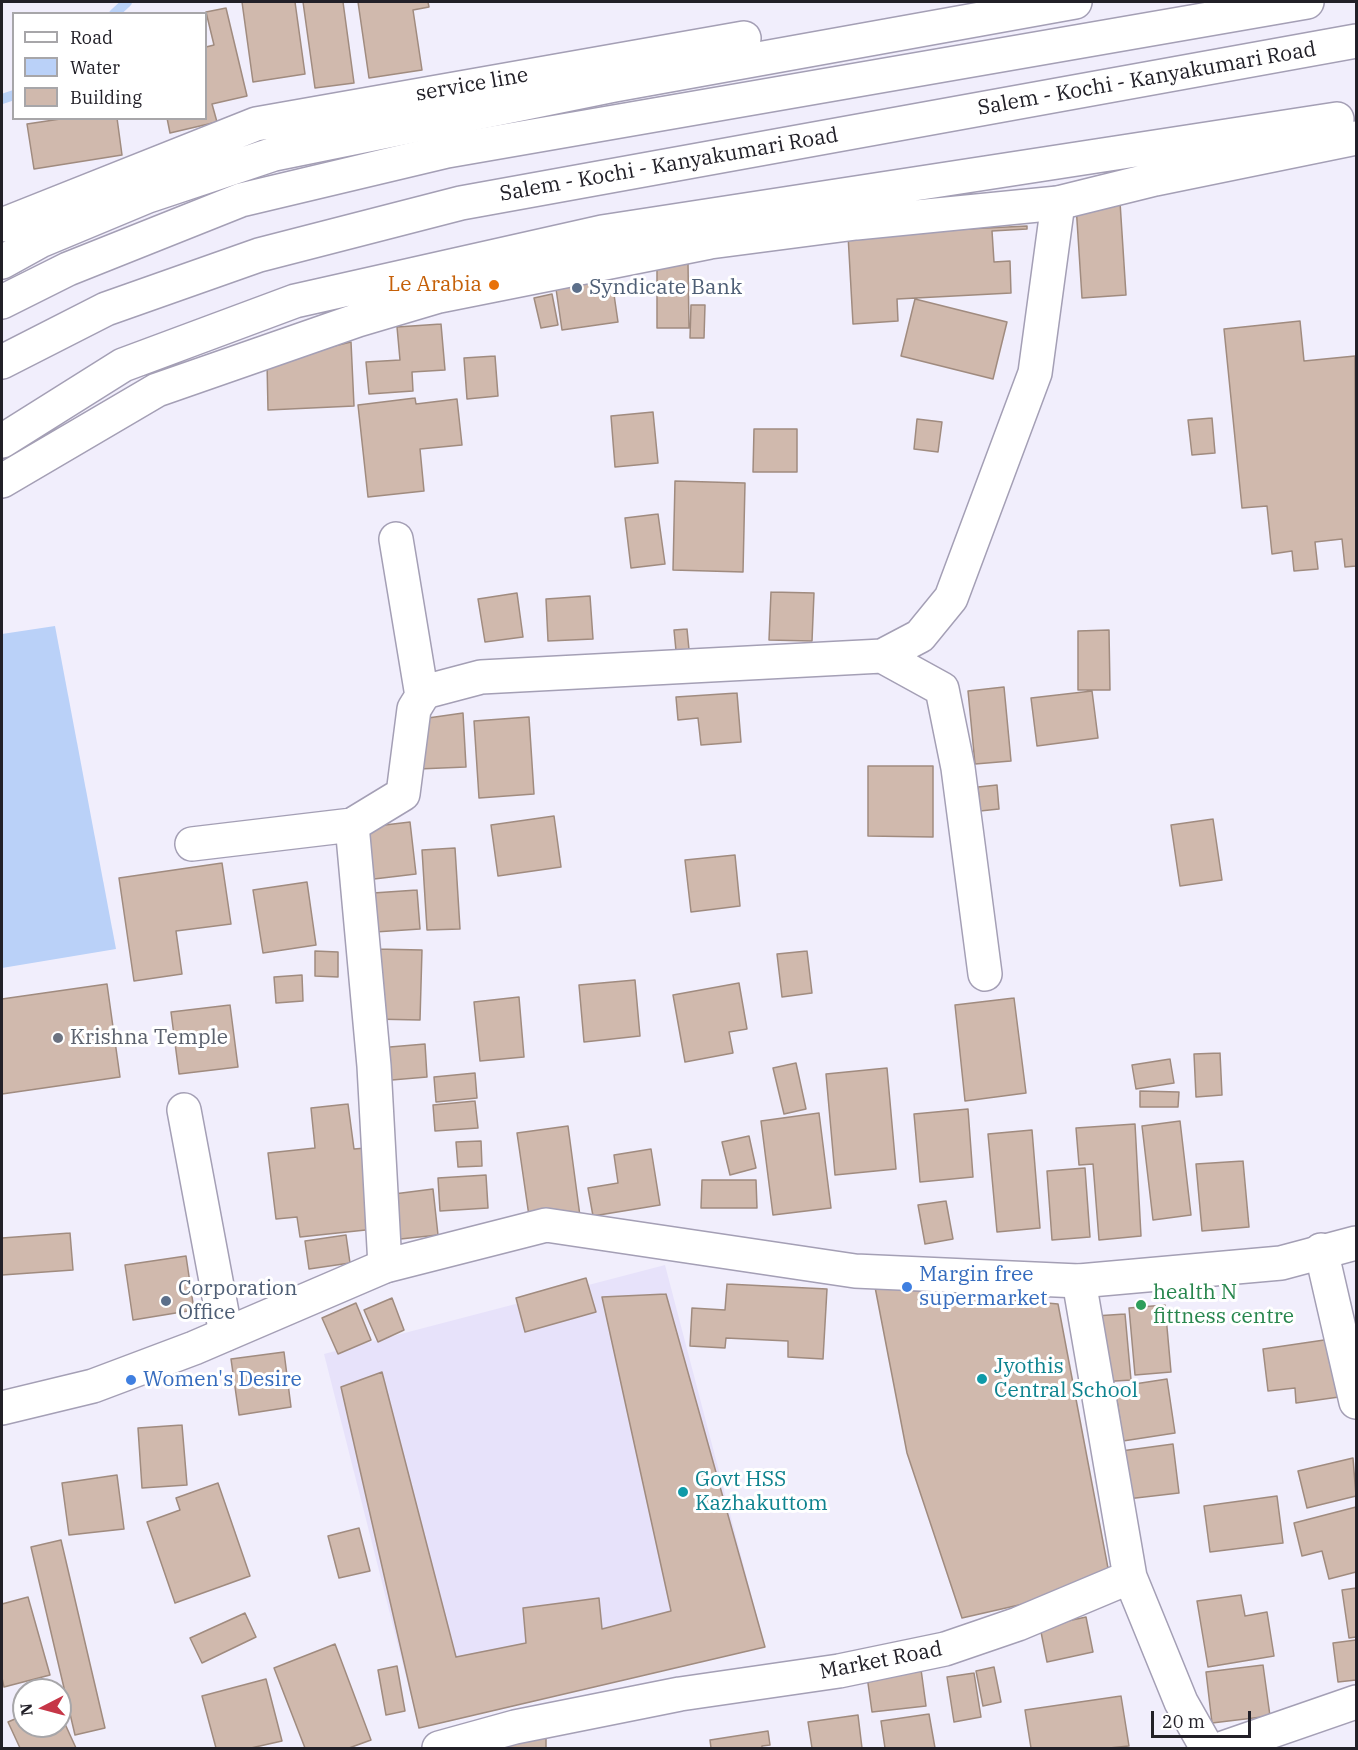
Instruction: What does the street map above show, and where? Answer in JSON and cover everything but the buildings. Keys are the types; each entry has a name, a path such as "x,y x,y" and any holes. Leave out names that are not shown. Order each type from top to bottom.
{"main road":[{"name":"service line","path":"2,225 256,124 959,2"},
{"path":"2,261 40,241 148,195 274,154 614,85 1075,2"},
{"path":"2,302 68,269 241,200 447,151 1307,2"},
{"name":"Salem - Kochi - Kanyakumari Road","path":"2,362 106,309 258,255 461,203 1356,41"},
{"path":"2,441 123,365 295,301 602,232 1291,128 1356,115"},
{"path":"2,481 156,390 358,320 439,296 710,242 856,223 1058,203 1155,179 1356,138"},
{"path":"192,844 352,825 404,794 414,709 428,691 481,677 882,656 920,636 951,598 1035,373 1058,203"},
{"path":"396,539 422,696"},
{"path":"882,656 942,689 958,768 985,974"},
{"path":"352,825 374,1066 385,1266"},
{"path":"184,1110 226,1334"},
{"path":"2,1408 93,1386 226,1334 385,1266 546,1226 855,1271 1079,1281 1281,1263 1322,1250 1356,1243"},
{"path":"1322,1250 1356,1402"},
{"path":"1079,1281 1130,1577 1181,1702 1207,1749"},
{"name":"Market Road","path":"439,1749 515,1726 552,1734 680,1694 839,1671 945,1648 1018,1624 1130,1577"},
{"path":"1223,1749 1356,1702"}],"shaded area":[{"path":"665,1265 765,1647 419,1728 324,1354"}],"water":[{"path":"55,626 116,949 2,968 2,634"}],"waterway":[{"path":"116,12 127,2"},
{"path":"2,99 12,96"}],"place":[{"name":"Le Arabia","path":"494,285"},
{"name":"Syndicate Bank","path":"577,288"},
{"name":"Krishna Temple","path":"58,1038"},
{"name":"Margin free supermarket","path":"907,1287"},
{"name":"Corporation Office","path":"166,1301"},
{"name":"health N fittness centre","path":"1141,1305"},
{"name":"Jyothis Central School","path":"982,1379"},
{"name":"Women's Desire","path":"131,1380"},
{"name":"Govt HSS Kazhakuttom","path":"683,1492"}]}
